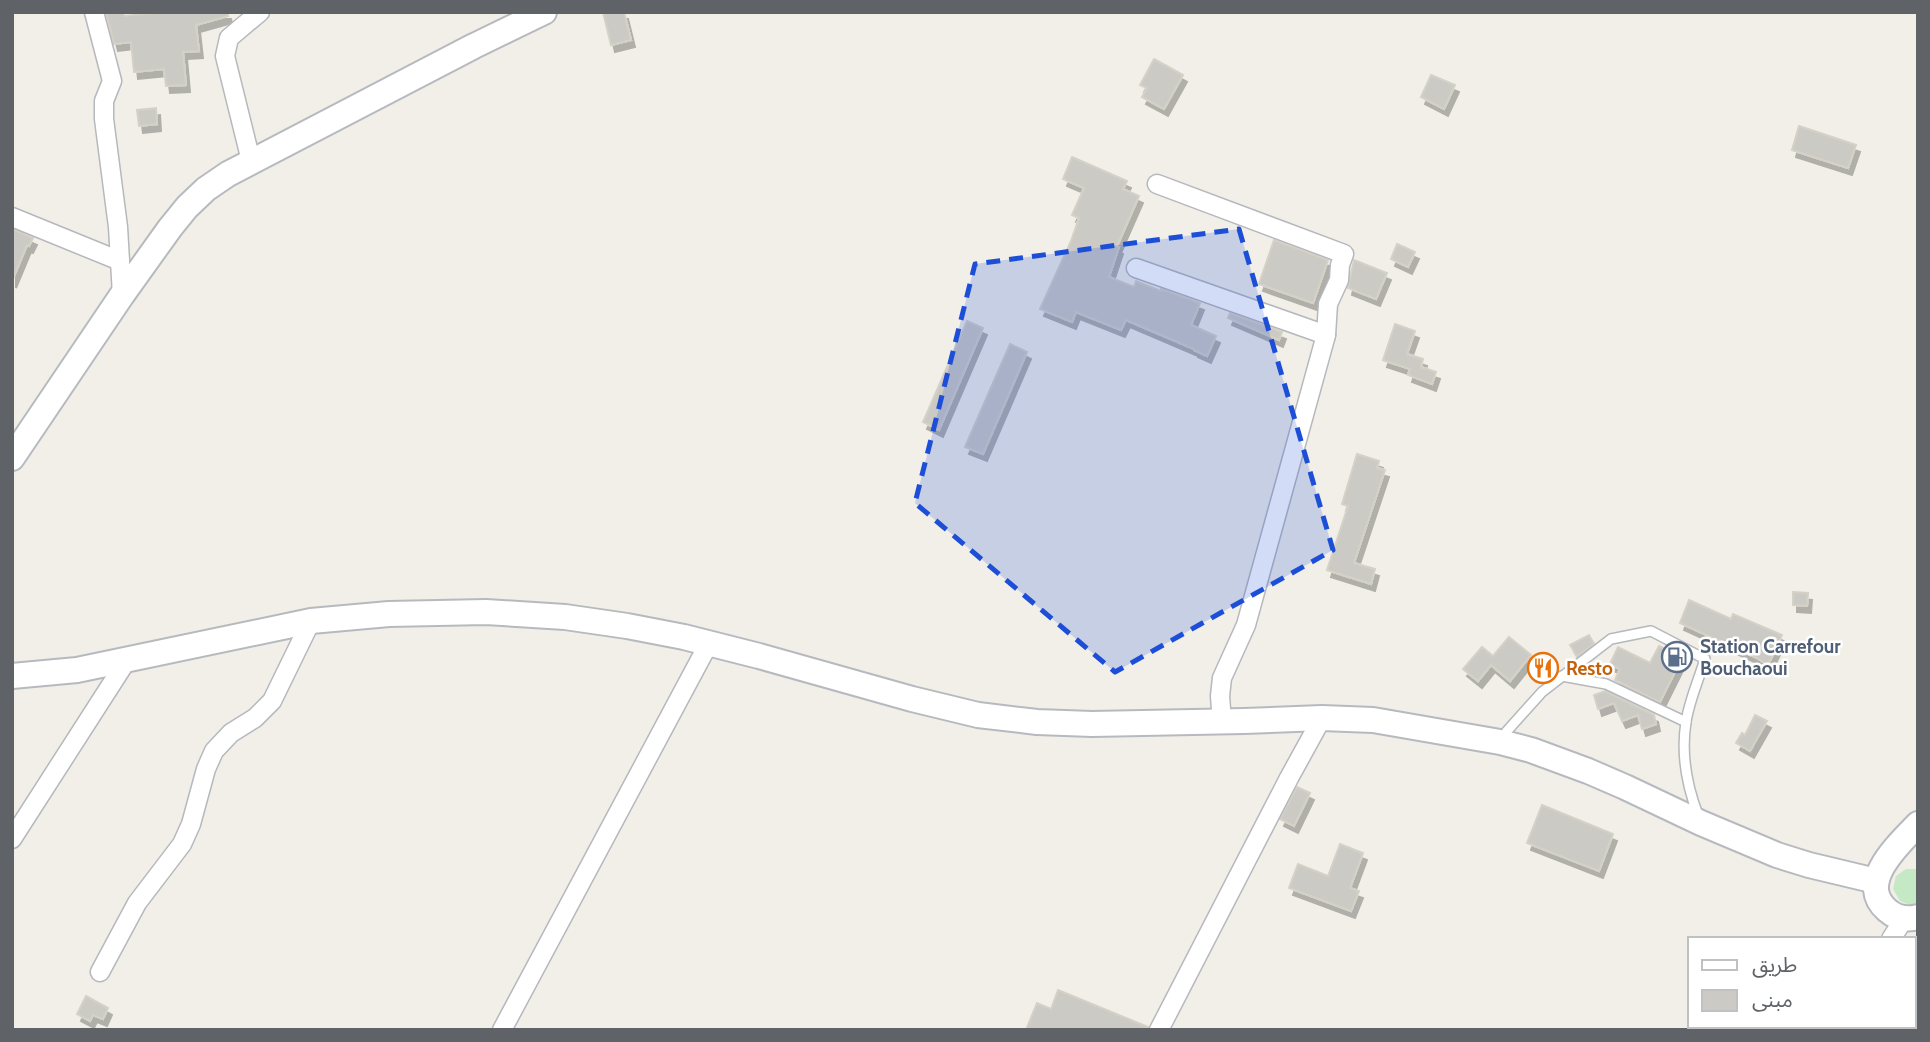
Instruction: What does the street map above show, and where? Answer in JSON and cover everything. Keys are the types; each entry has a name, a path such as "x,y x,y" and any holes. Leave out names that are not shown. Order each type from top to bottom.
{"main road":[{"path":"12,458 122,295 187,207 206,189 228,174 544,12"},
{"path":"12,676 77,670 311,621 389,614 486,612 578,619 709,643 978,715 1037,722 1092,724 1322,718 1373,720 1500,742 1531,750 1588,771 1777,855 1809,865 1880,872"},
{"path":"1909,923 1885,909 1876,891 1880,872 1918,824"},
{"path":"1880,872 1893,856 1903,853 1918,854"}],"street":[{"path":"94,12 112,80 104,102 104,120 118,227 122,295"},
{"path":"251,162 225,56 229,38 260,12"},
{"path":"1157,184 1344,254 1339,280 1328,304 1325,335 1246,625 1222,678 1222,722"},
{"path":"12,217 120,261"},
{"path":"1136,268 1325,335"},
{"path":"100,972 137,903 182,844 214,751 231,733 255,718 272,701 311,621"},
{"path":"502,1030 709,643"},
{"path":"12,839 127,660"},
{"path":"1159,1030 1322,718"}],"lane":[{"path":"1500,742 1542,692 1611,639 1651,631 1705,659 1686,722 1685,756 1692,798 1701,823"},
{"path":"1562,676 1606,684 1686,722"}],"highlighted area":[{"path":"1239,229 1333,550 1115,672 915,503 975,264"}],"green space":[{"path":"1906,869 1918,869 1918,904 1912,906 1900,901 1893,889 1896,876"}],"building":[{"path":"106,12 123,12 124,16 165,12 227,12 228,16 196,25 199,51 183,52 186,85 166,86 164,69 134,72 131,42 114,44"},
{"path":"603,12 624,12 631,40 611,45"},
{"path":"1154,59 1183,75 1164,109 1142,97 1147,88 1140,85"},
{"path":"1431,75 1455,85 1444,109 1421,97"},
{"path":"156,108 157,124 139,126 137,110"},
{"path":"1799,126 1856,145 1848,168 1792,150"},
{"path":"1072,157 1127,181 1123,189 1139,196 1117,246 1119,247 1109,277 1134,287 1136,281 1200,303 1191,325 1216,336 1207,356 1126,320 1121,330 1076,312 1072,322 1040,309 1079,218 1072,215 1084,188 1063,179"},
{"path":"12,229 33,238 29,246 27,245 12,281"},
{"path":"1274,240 1328,260 1313,303 1259,284"},
{"path":"1397,244 1415,252 1408,267 1391,259"},
{"path":"1354,260 1387,273 1376,299 1348,288"},
{"path":"1230,313 1282,332 1279,340 1228,318"},
{"path":"967,321 983,328 939,430 923,422"},
{"path":"1395,324 1415,331 1407,354 1423,359 1421,367 1436,372 1432,384 1408,375 1410,369 1383,360"},
{"path":"1010,344 1027,352 983,454 965,447"},
{"path":"1357,454 1379,461 1377,468 1385,470 1354,563 1375,569 1371,584 1327,570 1348,506 1342,504"},
{"path":"1793,592 1808,593 1807,606 1793,605"},
{"path":"1689,600 1731,619 1733,614 1782,635 1768,665 1680,623"},
{"path":"1589,635 1594,644 1577,656 1570,645"},
{"path":"1509,637 1531,655 1510,681 1491,665 1478,681 1463,669 1482,647 1493,656"},
{"path":"1659,646 1682,658 1660,702 1615,680 1620,669 1610,664 1618,647 1650,663"},
{"path":"1605,691 1654,715 1656,724 1642,729 1638,715 1622,721 1614,703 1598,709 1594,695"},
{"path":"1755,715 1767,721 1750,751 1736,743 1742,733 1745,735"},
{"path":"1297,787 1310,793 1294,826 1280,819"},
{"path":"1542,805 1613,834 1599,871 1527,843"},
{"path":"1340,844 1363,853 1350,888 1359,891 1351,911 1289,888 1298,864 1328,876"},
{"path":"1058,990 1148,1027 1148,1030 1026,1030 1037,1003 1051,1009"},
{"path":"86,996 108,1008 103,1019 93,1015 90,1021 77,1014"}],"place":[{"name":"Station Carrefour Bouchaoui","path":"1677,657"},
{"name":"Resto","path":"1543,668"}]}
